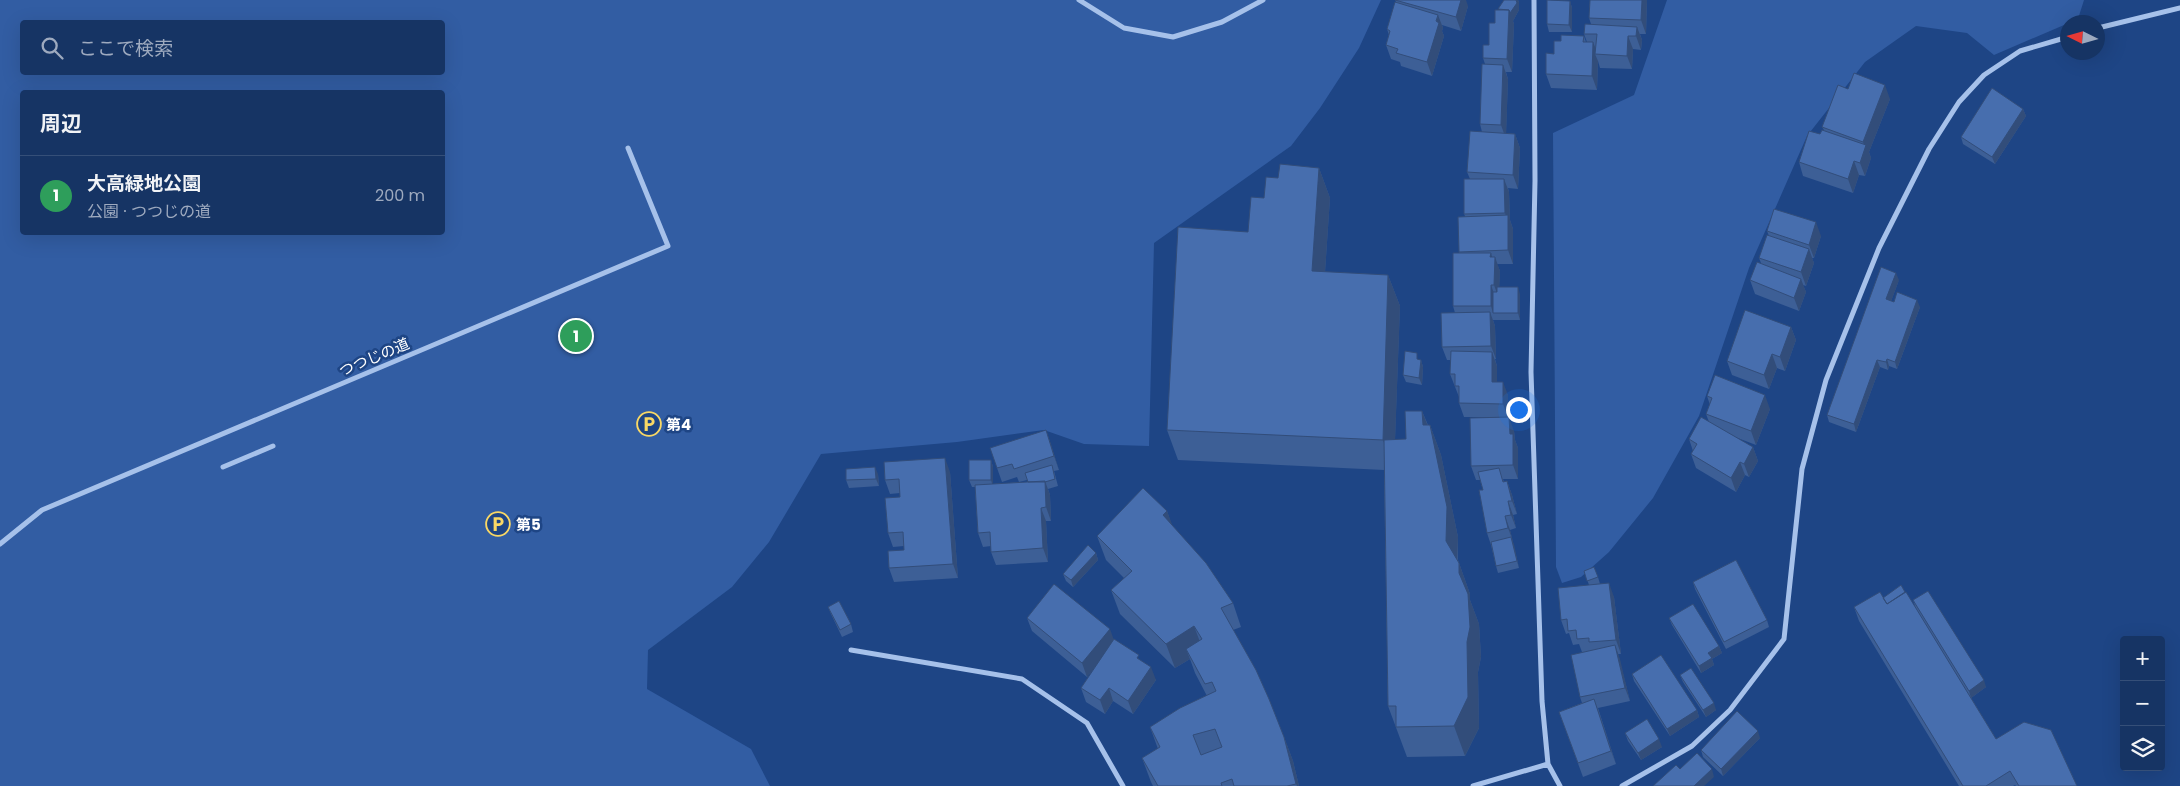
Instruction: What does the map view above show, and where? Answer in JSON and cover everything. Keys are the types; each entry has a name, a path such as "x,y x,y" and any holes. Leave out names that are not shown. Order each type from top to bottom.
{"street":[{"path":"1079,0 1124,28 1173,37 1222,22 1263,0"},
{"path":"1534,0 1535,181 1531,372 1542,702 1548,764 1560,786"},
{"path":"2105,26 2180,8"},
{"path":"1622,786 1692,746 1730,710 1784,639 1802,469 1826,380 1879,248 1929,149 1958,102 1984,75 2020,51 2060,39"},
{"name":"つつじの道","path":"0,544 42,510 668,246 628,148"},
{"path":"222,467 273,446"},
{"path":"851,650 1022,679 1087,724 1123,786"},
{"path":"1473,786 1548,764"}],"shaded area":[{"path":"0,0 1381,0 1359,48 1320,108 1291,146 1154,243 1149,446 1084,444 1044,430 957,442 821,454 769,542 732,587 648,650 647,689 751,749 770,786 0,786"},
{"path":"1667,0 2084,0 2079,15 2060,15 2060,27 1994,55 1967,33 1916,26 1865,62 1807,136 1749,268 1699,416 1653,498 1609,552 1581,577 1562,583 1556,567 1553,133 1634,95"}],"building":[{"path":"1395,0 1461,0 1456,17"},
{"path":"1504,0 1516,0 1517,3 1510,13 1509,10 1498,9"},
{"path":"1547,0 1570,1 1569,25 1547,24"},
{"path":"1590,0 1642,0 1641,20 1589,18"},
{"path":"1395,2 1438,15 1436,21 1439,23 1427,62 1396,53 1398,49 1386,45 1390,31 1387,29"},
{"path":"1495,10 1509,10 1507,59 1483,58 1483,45 1489,45 1489,23 1495,23"},
{"path":"1585,24 1637,27 1636,36 1628,36 1627,56 1595,54 1597,34 1584,34"},
{"path":"1561,35 1584,36 1583,42 1593,42 1592,76 1546,74 1546,53 1554,54 1554,41 1561,41"},
{"path":"1482,64 1503,65 1501,125 1480,124"},
{"path":"1854,73 1885,85 1863,142 1822,127 1838,85 1848,89"},
{"path":"1992,88 2023,109 1992,157 1961,137"},
{"path":"1822,130 1866,145 1860,163 1854,161 1848,179 1799,162 1809,131 1820,134"},
{"path":"1470,131 1515,134 1513,175 1467,172"},
{"path":"1280,164 1319,168 1312,271 1388,275 1383,440 1167,430 1178,227 1248,232 1251,197 1264,198 1266,177 1278,178"},
{"path":"1464,179 1504,179 1505,213 1464,214"},
{"path":"1774,209 1816,222 1809,245 1767,231"},
{"path":"1508,215 1508,250 1459,252 1458,217"},
{"path":"1767,235 1809,249 1801,272 1759,258"},
{"path":"1453,253 1491,253 1490,257 1495,257 1494,285 1491,285 1491,306 1453,306"},
{"path":"1757,262 1801,279 1794,298 1750,280"},
{"path":"1881,267 1896,273 1886,299 1894,302 1897,292 1917,300 1895,362 1887,359 1886,362 1877,360 1854,424 1827,415"},
{"path":"1497,287 1518,287 1518,313 1493,313 1493,292 1497,292"},
{"path":"1745,310 1791,327 1780,357 1772,354 1764,375 1727,361"},
{"path":"1490,312 1491,346 1442,347 1441,313"},
{"path":"1405,351 1417,353 1417,359 1421,360 1419,378 1403,375"},
{"path":"1451,351 1492,352 1492,382 1503,382 1503,404 1459,403 1459,386 1455,386 1455,374 1450,374"},
{"path":"1715,375 1765,395 1751,431 1706,414 1712,398 1707,396"},
{"path":"1405,411 1422,411 1423,425 1430,425 1447,507 1446,541 1459,563 1459,573 1468,594 1470,627 1467,642 1468,697 1454,726 1396,727 1396,706 1388,706 1384,440 1406,439"},
{"path":"1509,417 1510,434 1513,434 1513,465 1471,466 1470,418"},
{"path":"1701,417 1753,447 1744,464 1740,462 1731,478 1691,454 1697,444 1689,439"},
{"path":"1046,430 1054,456 1014,469 1012,464 997,468 990,448"},
{"path":"945,458 953,564 889,568 888,551 904,550 903,532 888,533 885,498 900,497 899,479 885,480 884,462"},
{"path":"969,460 991,460 991,480 969,480"},
{"path":"1052,465 1055,479 1045,482 1028,482 1025,473"},
{"path":"875,467 876,479 846,480 846,469"},
{"path":"1499,468 1503,482 1507,481 1512,501 1508,501 1511,515 1505,516 1508,528 1487,533 1479,490 1483,490 1478,472"},
{"path":"1045,481 1046,507 1041,508 1043,548 991,552 990,532 978,533 975,485"},
{"path":"1143,488 1167,511 1163,515 1206,563 1233,603 1221,608 1256,670 1269,699 1284,737 1296,784 1287,786 1234,786 1232,779 1221,783 1222,786 1158,786 1142,758 1160,747 1150,727 1180,708 1216,691 1212,682 1205,684 1186,649 1202,639 1194,626 1166,644 1111,590 1132,571 1097,536","holes":["1215,729 1222,747 1201,755 1193,735"]},
{"path":"1511,537 1517,561 1496,566 1491,542"},
{"path":"1088,545 1096,553 1071,580 1063,574"},
{"path":"1736,560 1767,620 1724,642 1693,582"},
{"path":"1594,567 1598,577 1587,581 1584,571"},
{"path":"1609,583 1616,640 1589,642 1589,638 1577,639 1576,630 1568,631 1567,619 1561,620 1558,588"},
{"path":"1054,584 1110,629 1082,663 1027,618"},
{"path":"1901,585 1905,592 1887,604 1883,598"},
{"path":"1928,591 1984,680 1969,691 1913,600"},
{"path":"1880,592 1887,604 1906,592 1996,739 2024,722 2051,730 2077,786 2019,786 2010,771 1986,786 1963,786 1854,607"},
{"path":"839,601 851,624 840,630 828,607"},
{"path":"1693,604 1719,646 1708,653 1712,658 1699,666 1669,618"},
{"path":"1114,639 1139,655 1137,658 1151,667 1128,701 1109,688 1100,700 1081,688"},
{"path":"1615,645 1625,688 1580,697 1571,655"},
{"path":"1661,655 1697,710 1667,729 1632,674"},
{"path":"1691,668 1714,703 1703,710 1680,675"},
{"path":"1594,699 1611,751 1578,763 1559,712"},
{"path":"1737,711 1758,731 1721,769 1701,750"},
{"path":"1647,719 1659,739 1638,753 1625,733"},
{"path":"1697,753 1712,769 1694,786 1653,786 1676,765 1680,769"}],"place":[{"name":"大高緑地公園","path":"576,336"},
{"name":"第4","path":"649,424"},
{"name":"第5","path":"498,524"}]}
